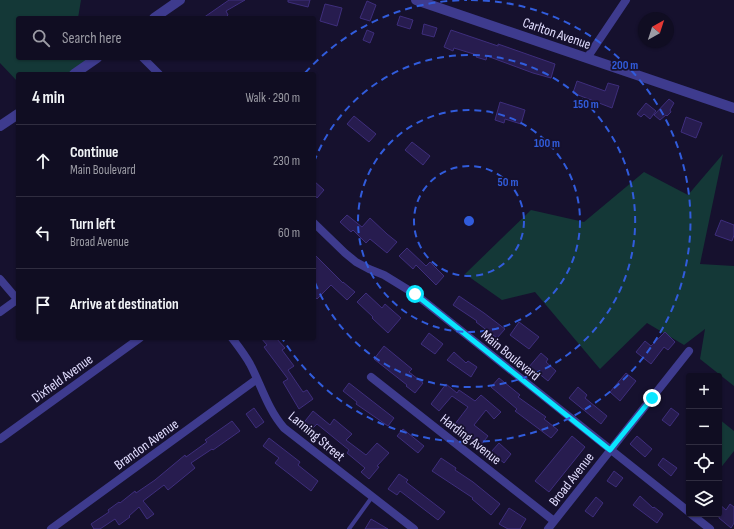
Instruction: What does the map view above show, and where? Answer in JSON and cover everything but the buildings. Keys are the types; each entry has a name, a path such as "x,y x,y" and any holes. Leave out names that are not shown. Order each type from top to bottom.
{"street":[{"path":"157,16 180,0"},
{"name":"Carlton Avenue","path":"416,0 734,108"},
{"path":"587,58 626,0"},
{"path":"77,72 94,60"},
{"path":"145,60 157,72"},
{"path":"0,126 16,115"},
{"name":"Main Boulevard","path":"316,225 356,262 384,275 415,294 686,510"},
{"path":"0,279 16,297"},
{"path":"0,312 16,300"},
{"name":"Dixfield Avenue","path":"0,439 137,340"},
{"name":"Lanning Street","path":"233,340 249,362 277,420 284,428 414,529"},
{"name":"Broad Avenue","path":"548,529 689,351"},
{"name":"Harding Avenue","path":"371,376 554,521"},
{"name":"Brandon Avenue","path":"51,529 257,379"},
{"name":"Main Boulevard","path":"695,517 710,529"}],"lane":[{"path":"349,529 372,497"}],"green space":[{"path":"0,0 81,0 78,16 16,16 16,60 90,60 71,72 16,72 16,80 0,63"},
{"path":"723,154 700,264 734,266 734,386 722,376 722,373 718,373 700,359 705,329 684,345 647,323 600,369 535,292 502,300 465,274 531,210 584,222 644,172 688,195"},
{"path":"722,421 734,431 734,451 722,466"}],"route":[{"path":"415,294 610,450 652,398"}]}
